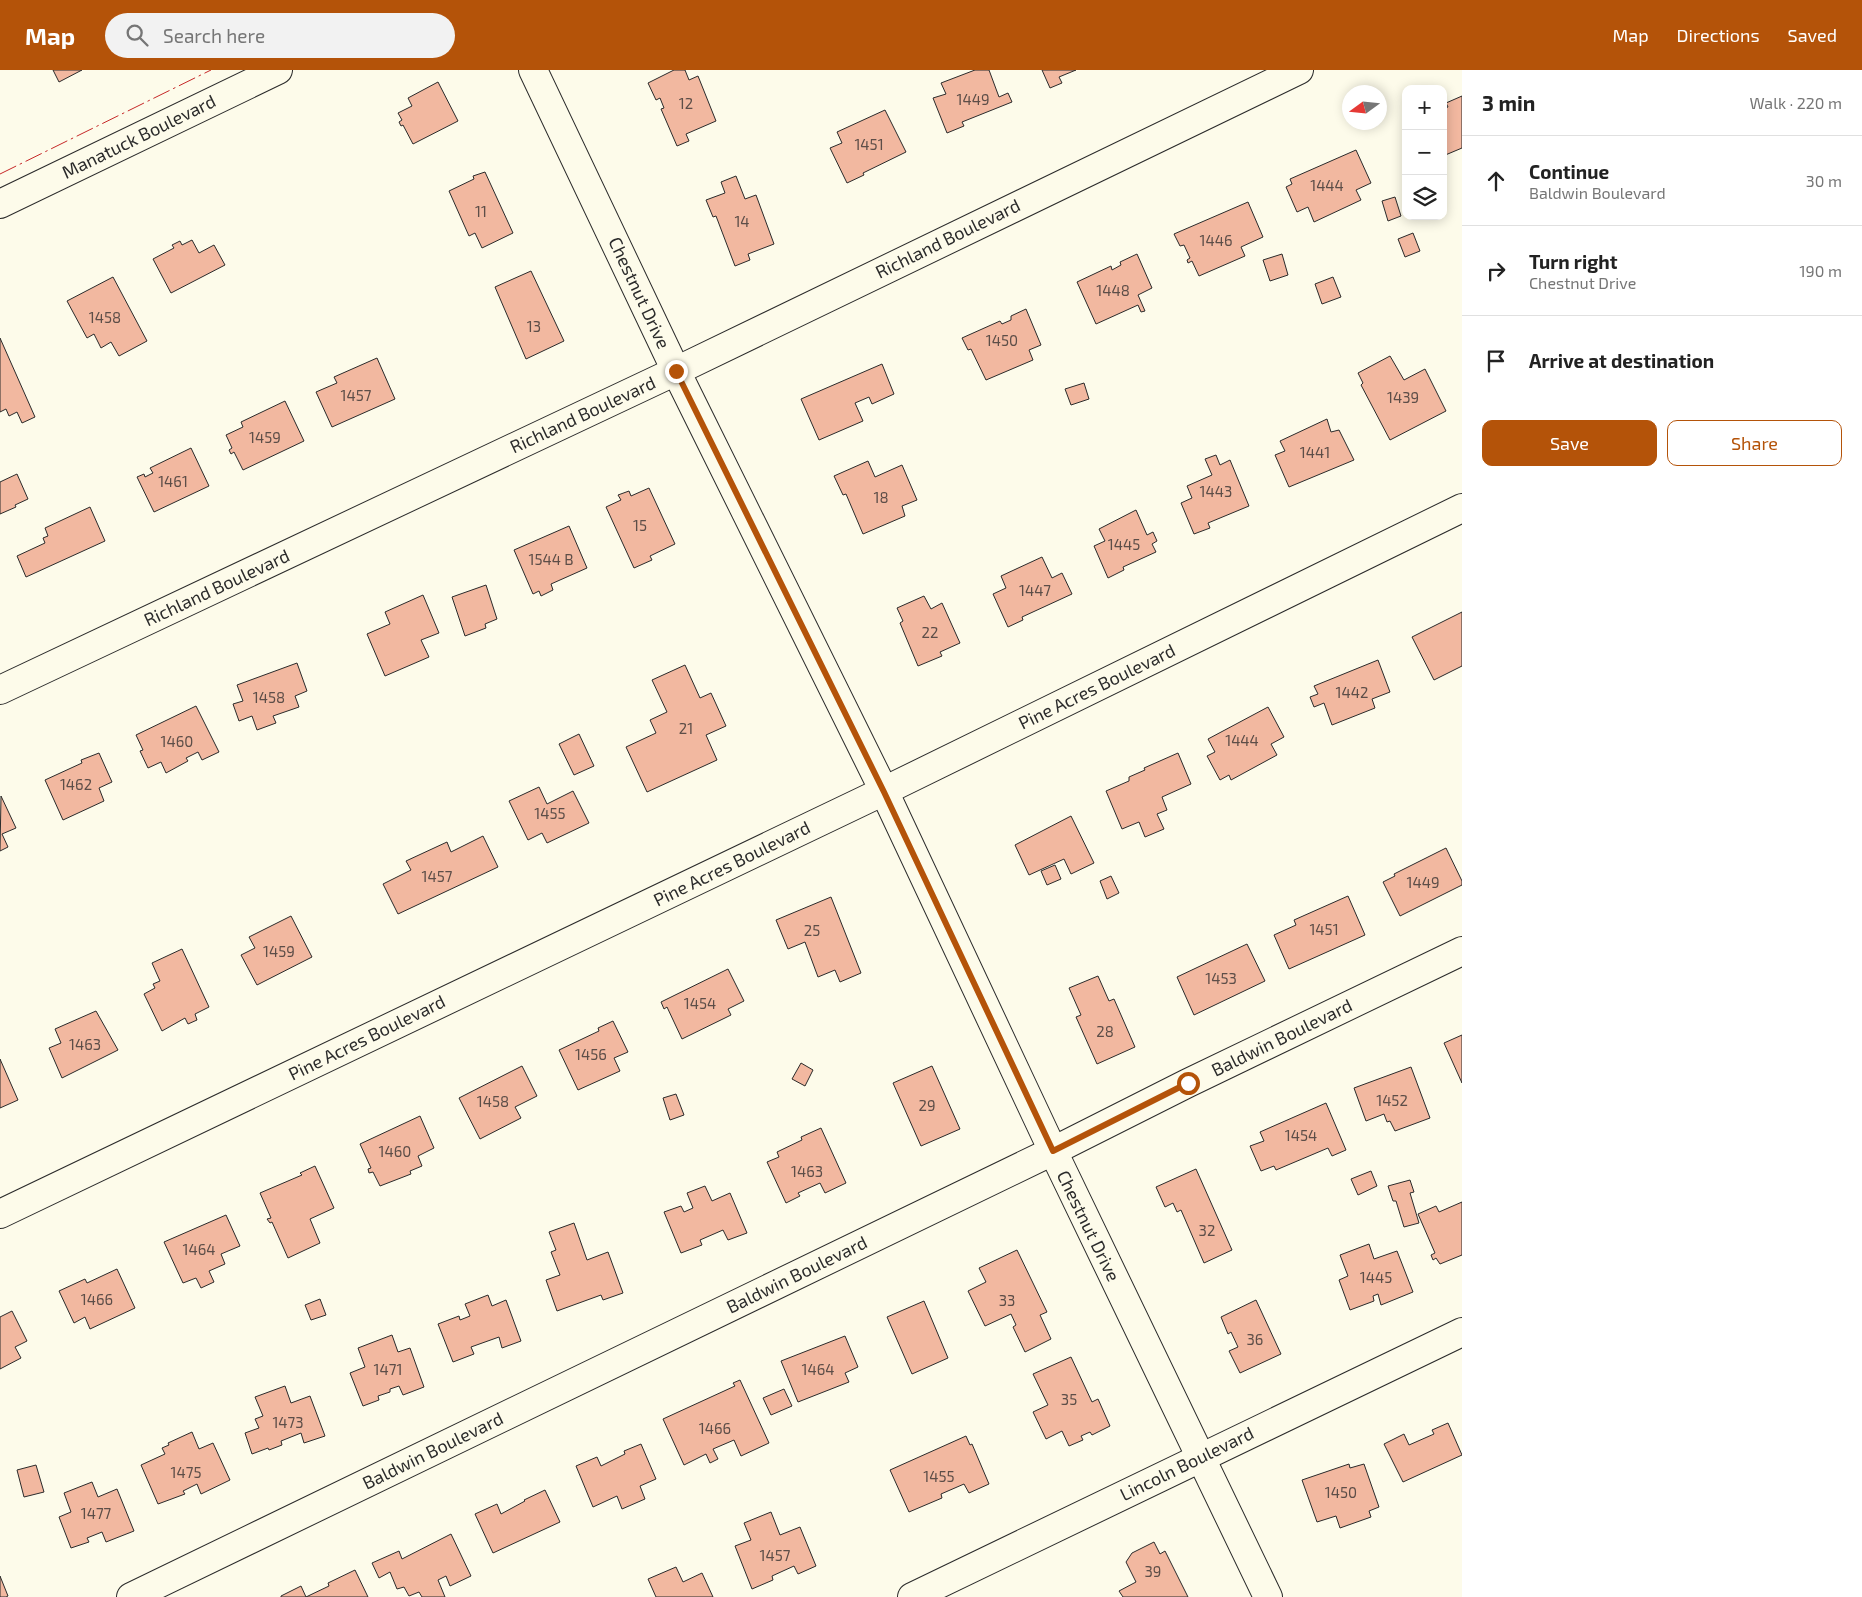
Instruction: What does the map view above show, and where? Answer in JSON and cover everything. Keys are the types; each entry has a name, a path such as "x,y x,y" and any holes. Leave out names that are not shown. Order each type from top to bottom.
{"street":[{"name":"Manatuck Boulevard","path":"0,204 278,70"},
{"name":"Chestnut Drive","path":"533,70 676,371 884,792 1053,1151 1268,1597"},
{"name":"Richland Boulevard","path":"0,690 676,371 1298,70"},
{"name":"Pine Acres Boulevard","path":"0,1214 884,792 1462,508"},
{"name":"Baldwin Boulevard","path":"131,1597 1462,951"},
{"name":"Lincoln Boulevard","path":"912,1597 1462,1332"}],"building":[{"path":"53,70 82,70 59,82"},
{"path":"674,70 685,70 689,80 698,76 716,121 686,134 689,141 677,146 661,109 664,108 660,98 656,100 648,83"},
{"path":"975,70 989,70 999,97 1008,93 1012,102 962,122 964,126 947,133 933,98 946,94 941,83"},
{"path":"1042,70 1076,70 1059,77 1062,83 1050,88"},
{"path":"438,82 458,121 413,144 403,125 401,126 399,122 402,120 398,113 412,106 408,98"},
{"path":"1462,96 1462,148 1447,154 1448,107 1447,103"},
{"path":"885,110 906,152 847,183 830,148 842,143 837,132"},
{"path":"1356,150 1371,183 1356,190 1361,200 1314,222 1308,207 1297,212 1286,187 1292,184 1290,179"},
{"path":"485,172 513,233 482,248 475,233 469,236 449,191 474,179 473,176"},
{"path":"736,176 745,199 756,195 774,244 748,254 750,260 735,266 716,216 713,217 706,200 725,193 721,182"},
{"path":"1395,197 1401,216 1388,221 1382,201"},
{"path":"1248,202 1263,237 1241,247 1245,256 1199,276 1192,261 1188,263 1187,260 1190,258 1184,245 1180,246 1174,234"},
{"path":"1413,233 1420,251 1405,257 1398,239"},
{"path":"192,240 199,253 214,245 225,265 171,293 153,259 174,248 172,245 180,241 182,245"},
{"path":"1137,254 1152,288 1138,295 1145,311 1141,312 1138,305 1096,324 1077,282 1111,266 1112,270 1121,265 1120,262"},
{"path":"1282,254 1288,275 1270,281 1263,260"},
{"path":"531,271 564,341 526,359 495,287"},
{"path":"113,277 147,341 119,356 111,342 101,348 94,334 87,338 67,301"},
{"path":"1333,277 1341,297 1322,304 1315,284"},
{"path":"1026,309 1041,345 1029,350 1033,360 986,380 971,349 968,350 962,338 1000,321 1002,324 1011,320 1011,316"},
{"path":"0,338 35,417 22,423 17,412 9,416 6,409 0,412"},
{"path":"1390,356 1404,380 1425,369 1446,411 1390,440 1361,385 1363,383 1358,373"},
{"path":"377,358 395,399 332,427 316,392 337,383 334,377"},
{"path":"882,364 894,394 872,404 869,397 855,403 863,421 819,440 801,399"},
{"path":"1084,383 1089,399 1071,405 1065,389"},
{"path":"285,401 304,441 243,470 234,452 231,454 229,450 232,448 226,435 243,427 241,422"},
{"path":"1327,419 1331,432 1339,430 1354,460 1289,487 1275,455 1285,451 1280,441"},
{"path":"191,448 209,486 154,512 137,477 144,474 145,477 153,473 150,468"},
{"path":"1216,455 1220,465 1230,460 1249,506 1208,523 1210,528 1194,534 1181,503 1192,498 1187,486 1212,475 1205,459"},
{"path":"868,461 875,477 902,465 917,500 902,506 905,516 863,534 846,494 843,495 834,476"},
{"path":"17,474 28,499 0,514 0,482"},
{"path":"649,488 675,544 650,556 652,560 634,568 606,507 621,500 618,495 629,491 631,496"},
{"path":"90,507 105,541 26,577 17,556 45,543 43,538 48,536 45,528"},
{"path":"1136,510 1147,535 1153,532 1157,541 1152,544 1156,552 1123,567 1124,570 1108,578 1094,546 1105,541 1099,529"},
{"path":"569,526 587,568 551,584 553,590 541,596 539,591 533,594 514,550"},
{"path":"1042,557 1052,578 1062,573 1072,594 1022,617 1023,620 1008,627 993,594 1006,588 1001,576"},
{"path":"486,585 497,619 485,624 486,628 465,636 452,597"},
{"path":"423,595 439,633 421,640 429,657 385,676 367,634 390,624 385,612"},
{"path":"924,596 931,609 942,603 960,643 940,652 942,656 918,666 900,623 903,621 897,608"},
{"path":"1462,612 1462,666 1434,680 1412,637"},
{"path":"1378,660 1390,692 1372,699 1375,708 1332,725 1324,703 1314,707 1310,697 1318,694 1314,686"},
{"path":"297,663 307,691 295,696 299,707 273,716 276,723 257,730 252,716 239,721 233,704 243,701 237,685"},
{"path":"685,665 700,698 711,693 726,726 706,735 717,760 647,792 626,747 656,733 650,720 667,712 652,680"},
{"path":"196,706 219,752 202,760 198,752 186,758 188,761 166,773 161,762 148,768 140,751 143,750 136,735"},
{"path":"1268,707 1284,737 1271,744 1277,755 1231,780 1229,775 1220,780 1207,756 1215,752 1208,739"},
{"path":"579,734 594,766 574,775 559,744"},
{"path":"99,753 112,782 99,788 104,801 63,820 45,780 82,763 81,760"},
{"path":"1178,753 1191,784 1162,797 1167,810 1157,814 1164,829 1145,837 1139,822 1122,829 1106,791 1129,781 1129,777 1145,770 1144,768"},
{"path":"539,787 547,804 573,791 589,823 547,843 542,833 528,840 509,801"},
{"path":"1,796 16,828 2,834 8,847 0,851"},
{"path":"1071,816 1094,863 1071,874 1064,859 1029,875 1015,845"},
{"path":"483,836 498,867 398,914 383,884 411,870 406,861 447,842 451,852"},
{"path":"1446,848 1462,881 1462,885 1400,916 1383,882 1395,876 1394,874"},
{"path":"1055,865 1061,879 1047,885 1041,871"},
{"path":"1111,876 1119,893 1107,899 1100,881"},
{"path":"1348,896 1365,935 1289,969 1274,935 1296,925 1294,920"},
{"path":"831,897 861,973 840,982 835,970 818,977 805,942 788,949 776,920"},
{"path":"291,916 312,957 257,985 241,955 255,948 249,937"},
{"path":"1247,944 1265,981 1194,1015 1177,977"},
{"path":"182,949 209,1007 195,1014 197,1020 188,1024 185,1018 162,1031 144,994 155,988 153,984 160,981 152,963"},
{"path":"728,969 744,1001 728,1009 731,1015 682,1039 667,1007 664,1009 661,1002"},
{"path":"1098,976 1109,1001 1114,999 1135,1047 1097,1064 1076,1017 1081,1015 1069,988"},
{"path":"96,1011 118,1050 62,1078 49,1048 61,1043 55,1029"},
{"path":"613,1021 628,1052 614,1058 620,1071 578,1090 559,1050 599,1031 598,1028"},
{"path":"1462,1035 1462,1083 1444,1043"},
{"path":"0,1059 18,1100 0,1108"},
{"path":"801,1063 813,1070 805,1086 792,1079"},
{"path":"522,1066 537,1096 515,1107 521,1118 480,1139 459,1098"},
{"path":"932,1066 960,1129 921,1146 893,1083"},
{"path":"1411,1067 1430,1118 1395,1131 1390,1121 1387,1122 1384,1114 1366,1121 1354,1088"},
{"path":"676,1094 684,1115 670,1120 663,1098"},
{"path":"1326,1103 1346,1150 1332,1156 1328,1148 1276,1170 1274,1166 1261,1171 1250,1146 1264,1141 1260,1132"},
{"path":"420,1116 434,1148 418,1156 422,1166 410,1171 411,1174 380,1186 373,1172 369,1173 368,1169 371,1168 360,1144"},
{"path":"821,1128 846,1183 825,1193 820,1183 798,1193 800,1196 786,1203 767,1162 779,1157 777,1152 802,1140 801,1137"},
{"path":"315,1166 334,1208 310,1219 320,1243 288,1258 272,1222 270,1223 267,1219 271,1218 260,1193 302,1175 300,1173"},
{"path":"1196,1169 1232,1250 1204,1263 1181,1210 1177,1212 1173,1203 1165,1207 1156,1187"},
{"path":"1371,1171 1377,1186 1358,1195 1351,1179"},
{"path":"1410,1180 1414,1192 1410,1193 1419,1223 1404,1227 1396,1201 1393,1201 1388,1186"},
{"path":"705,1186 712,1201 730,1193 747,1233 728,1240 723,1230 700,1240 702,1245 681,1253 664,1212 681,1206 684,1212 693,1208 687,1193"},
{"path":"1462,1202 1462,1255 1440,1264 1436,1258 1433,1260 1431,1255 1435,1253 1418,1214 1436,1206 1439,1212"},
{"path":"226,1215 240,1246 221,1254 225,1264 209,1271 214,1282 201,1288 196,1278 183,1283 164,1242"},
{"path":"574,1223 587,1260 608,1252 623,1293 603,1300 601,1295 557,1311 546,1280 560,1275 551,1252 556,1250 549,1232"},
{"path":"1369,1244 1374,1259 1397,1251 1413,1292 1381,1305 1378,1294 1373,1296 1374,1301 1350,1310 1339,1280 1348,1276 1340,1255"},
{"path":"1017,1250 1047,1312 1040,1315 1051,1339 1025,1352 1013,1327 1016,1325 1011,1314 985,1326 968,1291 986,1282 979,1268"},
{"path":"117,1269 135,1308 90,1329 85,1317 74,1323 59,1291 85,1279 87,1283"},
{"path":"488,1295 492,1306 506,1300 521,1341 502,1348 499,1337 471,1347 474,1354 453,1362 438,1324 459,1316 460,1320 470,1316 465,1304"},
{"path":"320,1299 326,1315 311,1320 305,1305"},
{"path":"1256,1300 1281,1354 1240,1373 1229,1351 1238,1347 1231,1332 1228,1334 1221,1317"},
{"path":"924,1301 948,1358 912,1374 887,1317"},
{"path":"12,1311 27,1341 15,1347 21,1358 0,1369 0,1317"},
{"path":"392,1335 398,1352 410,1348 424,1387 403,1395 399,1386 390,1389 390,1392 378,1396 379,1400 363,1406 350,1373 365,1367 358,1348"},
{"path":"845,1336 858,1367 845,1373 849,1382 798,1402 781,1361"},
{"path":"1071,1357 1092,1402 1098,1399 1110,1426 1092,1435 1090,1432 1081,1436 1083,1440 1069,1446 1062,1431 1046,1439 1033,1412 1048,1405 1033,1374"},
{"path":"740,1380 769,1443 741,1456 734,1440 713,1449 718,1459 710,1463 706,1454 684,1465 663,1419 735,1386 733,1383"},
{"path":"285,1386 291,1403 310,1396 325,1436 304,1443 301,1433 281,1441 282,1445 252,1454 245,1433 259,1428 255,1419 263,1416 255,1397"},
{"path":"784,1389 792,1406 771,1415 763,1398"},
{"path":"1448,1423 1462,1455 1403,1482 1384,1444 1404,1434 1409,1445 1434,1434 1432,1430"},
{"path":"192,1432 199,1449 213,1443 230,1480 201,1494 197,1484 183,1491 185,1494 158,1504 141,1465 165,1454 162,1448 169,1445 168,1443"},
{"path":"966,1436 970,1445 972,1444 989,1484 969,1493 964,1484 941,1494 942,1498 909,1512 890,1470"},
{"path":"641,1444 656,1479 640,1486 645,1499 622,1509 617,1496 593,1507 576,1466 597,1457 601,1466 625,1454 624,1451"},
{"path":"1349,1464 1350,1468 1364,1464 1379,1507 1369,1511 1371,1517 1340,1528 1336,1516 1317,1522 1302,1480"},
{"path":"36,1465 44,1492 24,1497 17,1470"},
{"path":"92,1482 98,1497 117,1489 134,1531 106,1542 102,1532 87,1538 89,1542 71,1548 59,1517 71,1512 64,1493"},
{"path":"545,1490 560,1522 493,1553 475,1514 497,1504 501,1514"},
{"path":"771,1512 780,1535 800,1527 816,1566 798,1574 794,1566 772,1576 773,1580 752,1589 735,1546 751,1540 744,1523"},
{"path":"451,1534 471,1576 450,1586 446,1576 438,1580 445,1597 422,1597 419,1592 409,1596 404,1587 397,1589 390,1572 379,1578 372,1563 399,1551 402,1559"},
{"path":"1154,1542 1160,1554 1165,1551 1188,1597 1123,1597 1119,1591 1136,1582 1126,1562 1132,1553"},
{"path":"676,1567 683,1582 702,1573 713,1597 656,1597 648,1579"},
{"path":"355,1570 368,1597 306,1597 329,1586 328,1583"},
{"path":"0,1576 8,1596 6,1597 0,1597"},
{"path":"301,1586 306,1597 281,1597 281,1596"}],"power":[{"path":"0,174 211,70"}],"route":[{"path":"676,371 884,792 1053,1151 1188,1083"}]}
